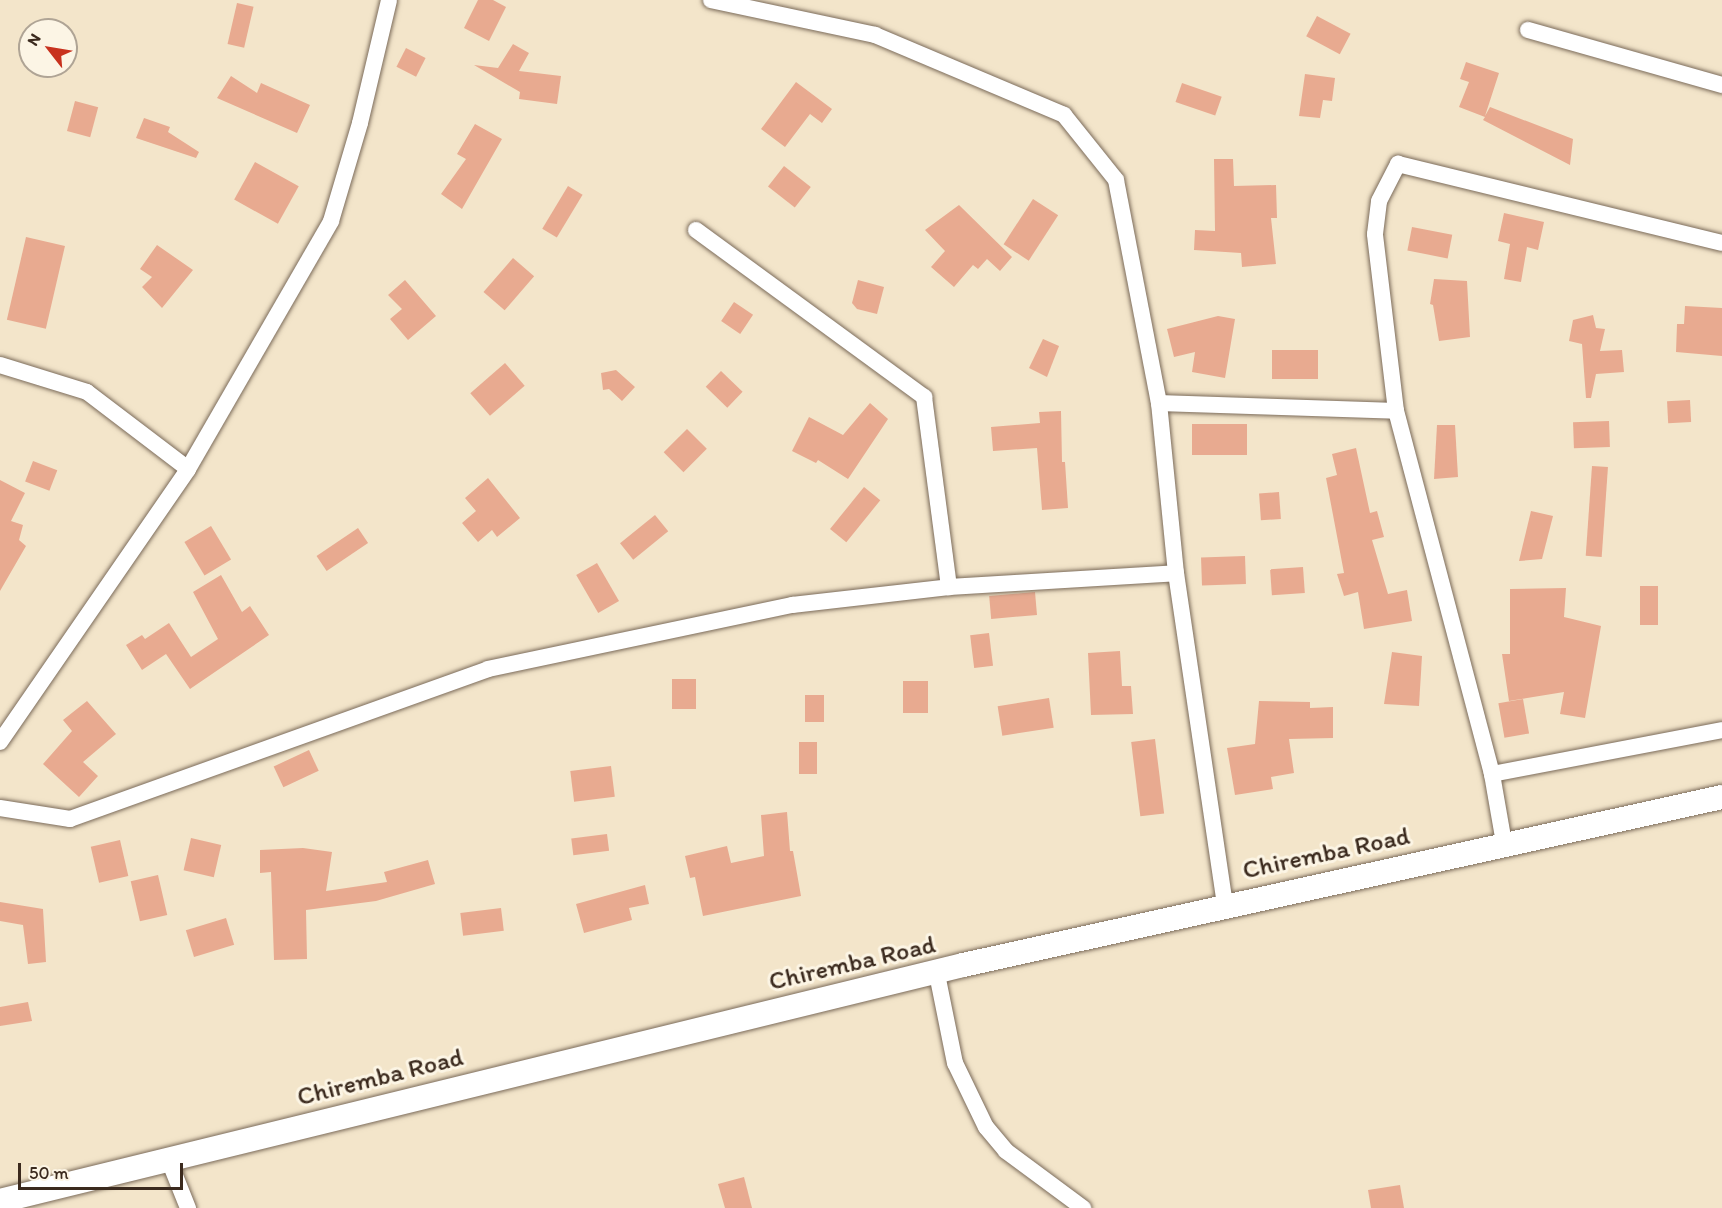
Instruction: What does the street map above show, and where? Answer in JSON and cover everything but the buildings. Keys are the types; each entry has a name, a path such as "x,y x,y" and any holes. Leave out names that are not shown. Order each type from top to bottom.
{"main road":[{"name":"Chiremba Road","path":"0,1201 168,1158 1225,905 1722,797"}],"street":[{"path":"0,742 188,469 331,221 360,123 389,0"},
{"path":"711,0 875,36 1064,115 1116,180 1159,403 1176,573 1225,905"},
{"path":"1528,30 1722,85"},
{"path":"1504,843 1492,774 1396,411 1375,234 1379,201 1398,164 1722,243"},
{"path":"696,230 924,397 949,587"},
{"path":"0,365 87,392 188,469"},
{"path":"1159,403 1396,411"},
{"path":"0,808 70,819 488,669 792,604 949,587 1176,573"},
{"path":"1492,774 1722,730"},
{"path":"937,974 955,1063 986,1127 1006,1150 1083,1208"},
{"path":"168,1158 188,1208"}]}
